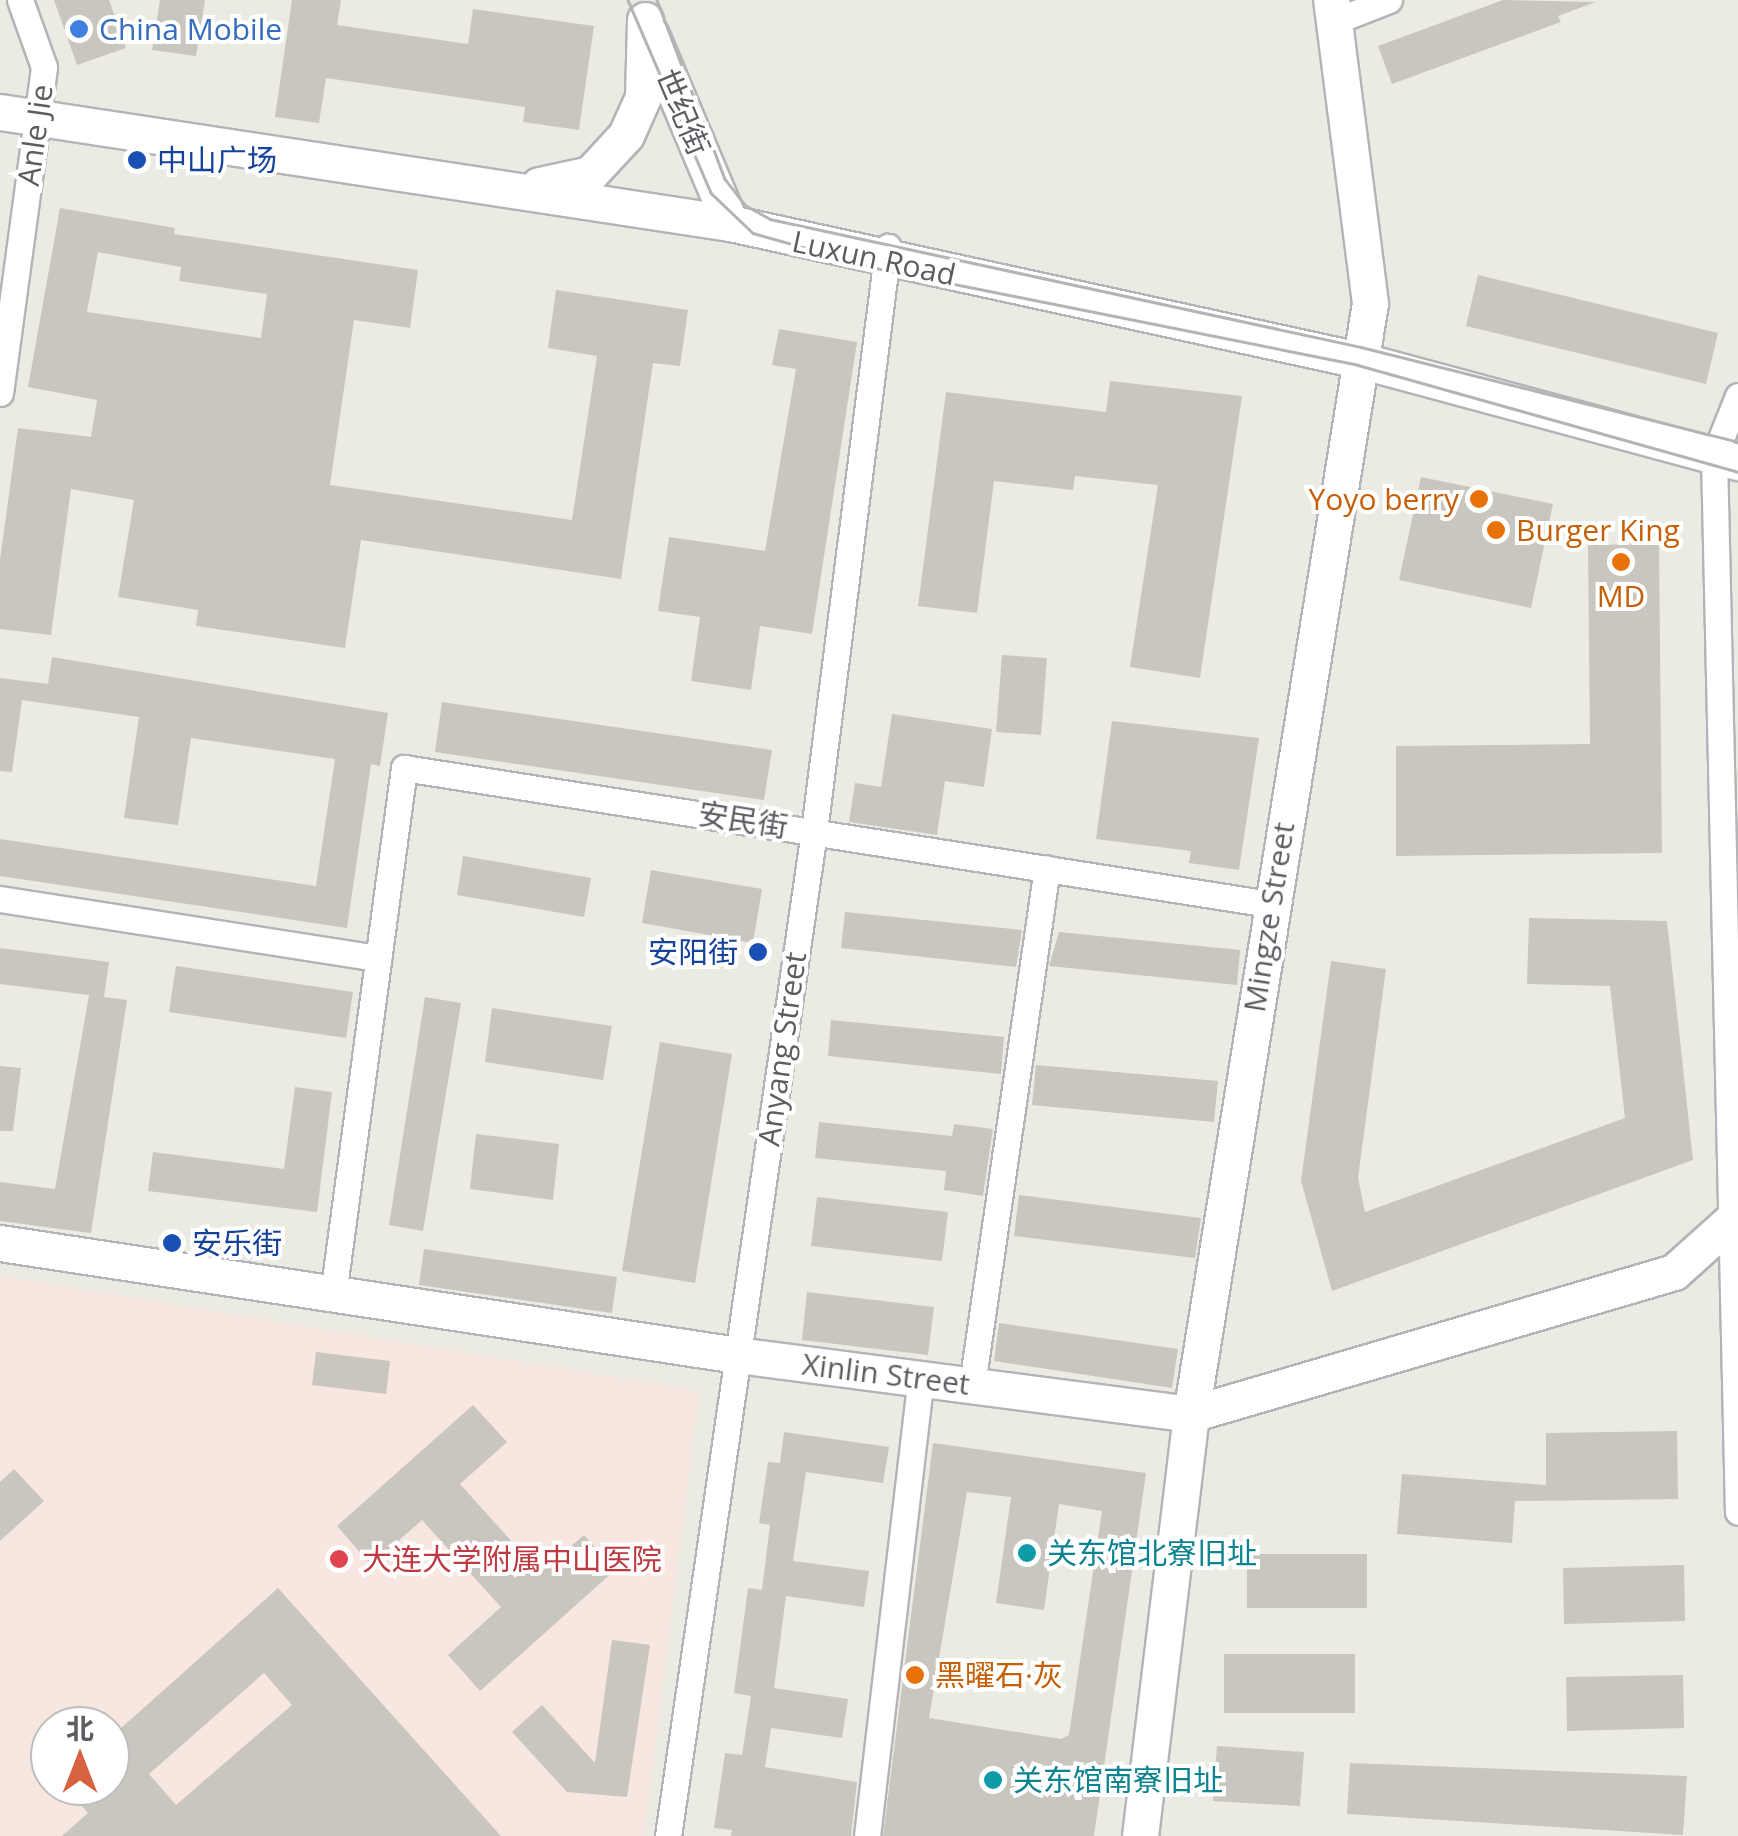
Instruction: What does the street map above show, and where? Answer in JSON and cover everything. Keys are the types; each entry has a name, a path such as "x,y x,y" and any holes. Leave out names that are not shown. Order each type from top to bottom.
{"street":[{"name":"Anle Jie","path":"0,393 44,67 20,0"},
{"path":"1332,10 1389,0"},
{"path":"520,188 590,174 626,135 643,97 640,10"},
{"name":"世纪街","path":"640,10 730,223"},
{"name":"Mingze Street","path":"1140,1836 1192,1414 1270,904 1370,303 1332,10"},
{"name":"Luxun Road","path":"0,112 520,188 887,254 1359,360 1726,459"},
{"name":"Anyang Street","path":"668,1836 814,831 887,254"},
{"path":"1738,396 1726,459 1738,1512"},
{"name":"安民街","path":"333,1295 404,768 1270,904"},
{"path":"972,1385 1047,868"},
{"path":"0,899 378,958"},
{"name":"Xinlin Street","path":"0,1242 737,1355 1192,1414 1674,1272 1735,1221"},
{"path":"867,1836 921,1379"}],"shaded area":[{"name":"大连大学附属中山医院","path":"0,1276 699,1391 644,1836 0,1836"}],"building":[{"path":"54,0 109,0 126,48 77,65"},
{"path":"160,0 205,0 196,56 152,50"},
{"path":"292,0 341,0 337,25 468,44 473,9 594,26 579,130 523,122 525,107 326,78 319,123 275,117"},
{"path":"1503,0 1596,2 1558,16 1561,22 1392,84 1378,46"},
{"path":"60,208 175,228 174,234 418,270 410,328 354,320 330,485 572,520 597,356 548,348 556,290 688,310 680,366 653,363 621,579 361,540 345,648 196,626 198,610 118,597 134,500 71,489 51,635 0,629 0,560 18,428 91,437 97,400 28,387","holes":["98,252 181,267 179,281 267,294 261,338 87,312"]},
{"path":"1478,275 1718,333 1706,384 1466,326"},
{"path":"779,329 857,342 812,634 760,626 751,690 691,681 700,617 658,611 669,537 765,551 796,369 772,365"},
{"path":"1110,381 1242,396 1200,678 1130,667 1158,485 1075,476 1073,490 994,481 977,613 918,606 946,392 1106,412"},
{"path":"1421,477 1553,504 1531,608 1399,580"},
{"path":"1659,544 1662,853 1396,856 1396,746 1590,744 1588,545"},
{"path":"1002,655 1047,658 1041,735 996,732"},
{"path":"52,657 388,713 380,766 371,764 347,928 0,876 0,839 316,886 335,759 191,738 178,825 124,818 139,717 22,700 12,772 0,771 0,678 48,684"},
{"path":"442,702 772,750 764,800 435,752"},
{"path":"892,714 992,729 984,787 945,781 937,835 849,822 855,783 881,787"},
{"path":"1112,721 1259,738 1239,870 1189,863 1191,851 1096,839"},
{"path":"463,856 591,878 584,917 457,895"},
{"path":"651,870 762,889 753,943 642,923"},
{"path":"845,912 1022,930 1016,967 841,948"},
{"path":"1529,918 1667,921 1693,1160 1332,1291 1301,1181 1331,961 1386,969 1358,1178 1365,1212 1625,1118 1610,986 1527,984"},
{"path":"1059,932 1240,950 1237,985 1049,966"},
{"path":"0,948 109,962 104,997 127,1000 91,1233 0,1221 0,1182 55,1189 89,995 0,984"},
{"path":"176,966 353,992 346,1038 169,1012"},
{"path":"425,997 461,1003 423,1231 389,1225"},
{"path":"492,1008 612,1026 603,1080 485,1062"},
{"path":"831,1020 1004,1037 1001,1074 828,1056"},
{"path":"660,1042 732,1054 695,1283 622,1271"},
{"path":"1036,1065 1218,1081 1214,1122 1032,1105"},
{"path":"0,1066 21,1068 13,1131 0,1131"},
{"path":"295,1087 332,1092 317,1212 148,1191 153,1152 284,1169"},
{"path":"819,1122 952,1136 954,1124 993,1129 983,1196 944,1190 946,1171 815,1158"},
{"path":"476,1134 559,1144 553,1200 470,1189"},
{"path":"1019,1195 1201,1218 1195,1258 1014,1236"},
{"path":"817,1197 948,1212 942,1261 811,1246"},
{"path":"424,1249 617,1277 612,1313 419,1285"},
{"path":"807,1292 934,1307 928,1355 802,1340"},
{"path":"999,1323 1178,1349 1172,1388 994,1361"},
{"path":"316,1352 390,1361 386,1394 312,1385"},
{"path":"473,1405 507,1442 460,1484 540,1573 584,1535 615,1570 480,1691 448,1655 501,1607 422,1520 371,1565 337,1526"},
{"path":"1677,1431 1678,1499 1515,1501 1512,1543 1397,1534 1402,1474 1546,1485 1546,1433"},
{"path":"784,1432 889,1447 883,1483 806,1472 793,1561 869,1571 864,1607 786,1596 774,1688 848,1699 842,1738 771,1728 765,1767 857,1782 851,1836 731,1836 732,1830 714,1828 725,1753 742,1755 751,1696 734,1693 748,1588 762,1590 770,1525 759,1523 768,1462 780,1463"},
{"path":"933,1443 1146,1473 1094,1836 883,1836","holes":["967,1492 1011,1497 996,1603 1044,1610 1059,1504 1102,1511 1069,1735 1061,1739 929,1718"]},
{"path":"14,1469 44,1501 0,1541 0,1482"},
{"path":"1247,1554 1367,1554 1367,1608 1247,1608"},
{"path":"1684,1565 1685,1621 1564,1624 1563,1568"},
{"path":"278,1588 501,1836 62,1836 88,1813 82,1806 130,1806 130,1720","holes":["264,1673 292,1705 176,1805 149,1774"]},
{"path":"612,1640 650,1645 627,1797 567,1792 512,1732 542,1705 595,1763"},
{"path":"1224,1654 1355,1654 1355,1713 1224,1713"},
{"path":"1683,1675 1684,1728 1567,1731 1566,1677"},
{"path":"1217,1746 1304,1752 1300,1806 1213,1801"},
{"path":"1350,1763 1687,1776 1683,1835 1347,1814"}],"tram line":[{"path":"628,0 711,193 753,233 884,270 1358,365 1738,472"},
{"path":"657,0 725,179 745,205 770,219 1361,347 1738,442"}],"place":[{"name":"China Mobile","path":"79,29"},
{"name":"中山广场","path":"137,160"},
{"name":"Yoyo berry","path":"1479,499"},
{"name":"Burger King","path":"1496,530"},
{"name":"MD","path":"1621,562"},
{"name":"安阳街","path":"758,952"},
{"name":"安乐街","path":"172,1243"},
{"name":"关东馆北寮旧址","path":"1027,1553"},
{"name":"大连大学附属中山医院","path":"339,1559"},
{"name":"黑曜石·灰","path":"915,1675"},
{"name":"关东馆南寮旧址","path":"993,1780"}]}
